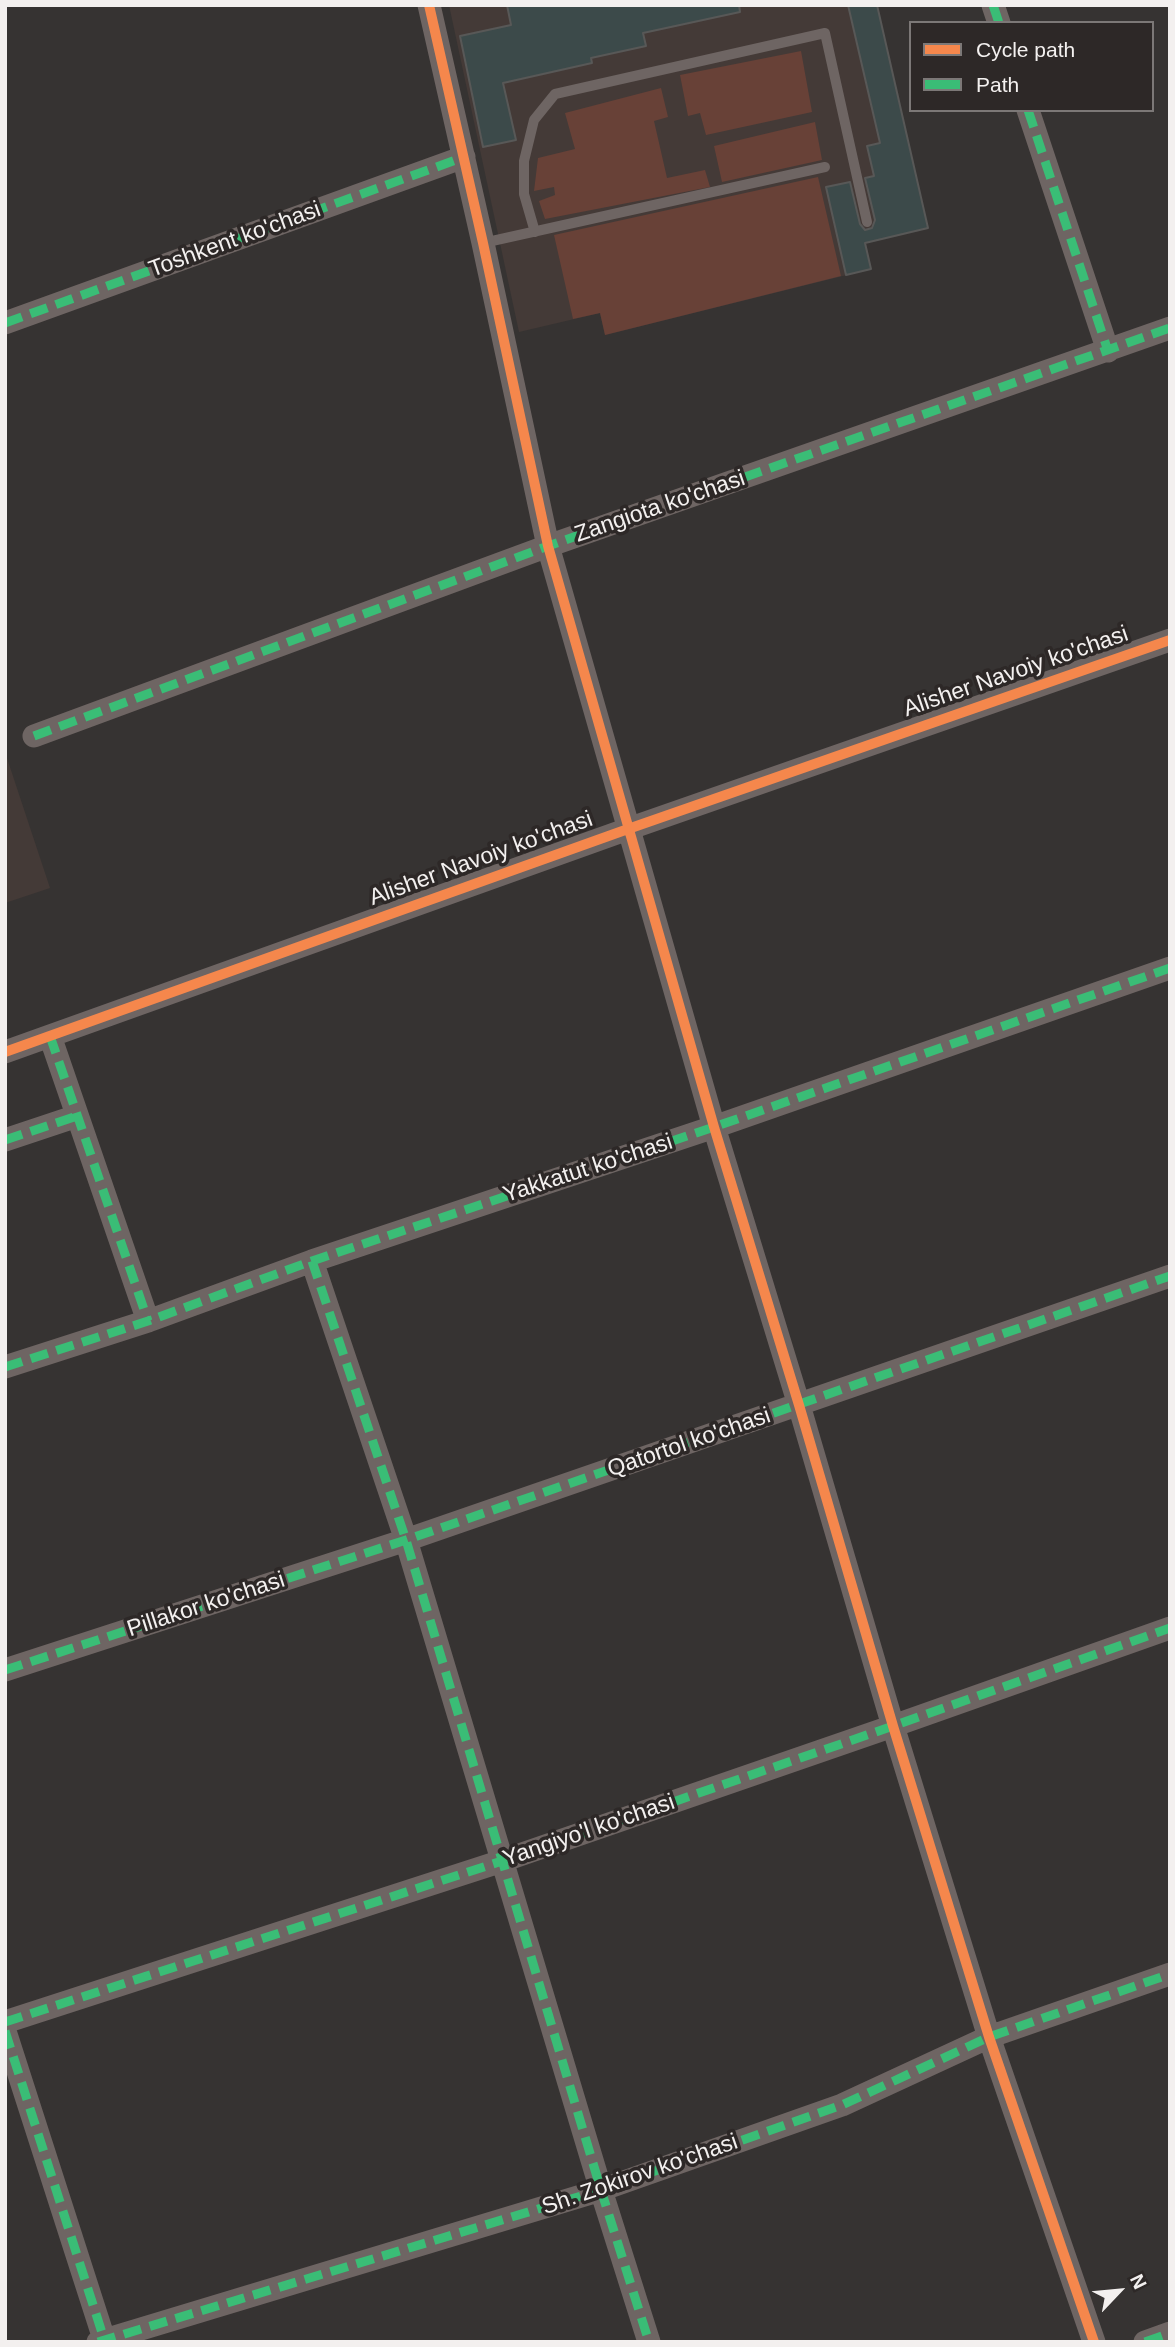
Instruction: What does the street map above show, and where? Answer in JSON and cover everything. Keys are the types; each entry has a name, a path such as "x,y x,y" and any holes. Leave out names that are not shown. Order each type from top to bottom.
{"street":[{"path":"429,5 484,243 548,546 628,829 893,1726 989,2037 1094,2342"},
{"path":"1029,112 1108,351"},
{"name":"Toshkent ko'chasi","path":"5,323 464,158"},
{"name":"Zangiota ko'chasi","path":"34,736 548,546 1170,328"},
{"name":"Alisher Navoiy ko'chasi","path":"5,1052 628,829 1170,640"},
{"name":"Yakkatut ko'chasi","path":"5,1367 148,1321 312,1261 714,1127 1170,968"},
{"path":"50,1036 148,1321"},
{"path":"5,1140 77,1116"},
{"path":"312,1261 406,1540 649,2342"},
{"name":"Qatortol ko'chasi","path":"406,1540 1170,1276"},
{"name":"Pillakor ko'chasi","path":"5,1670 406,1540"},
{"name":"Yangiyo'l ko'chasi","path":"5,2022 502,1861 1170,1628"},
{"name":"Sh. Zokirov ko'chasi","path":"103,2341 601,2190 842,2105 989,2037 1170,1974"},
{"path":"5,2031 103,2341"},
{"path":"1145,2342 1170,2333"}],"lane":[{"path":"535,232 524,194 524,160 534,120 555,94 825,33 867,222"},
{"path":"484,243 825,167"}],"shaded area":[{"path":"449,5 877,5 928,228 865,243 871,269 605,335 600,313 519,332"},
{"path":"801,51 812,112 706,135 700,113 688,116 680,75"},
{"path":"661,88 668,117 654,121 667,178 705,170 710,187 545,219 539,201 555,195 554,187 534,191 538,158 575,149 565,113"},
{"path":"815,122 822,160 722,182 714,146"},
{"path":"818,177 841,276 605,335 600,313 573,319 554,235"},
{"path":"5,752 50,888 5,903"}],"building":[{"path":"507,5 739,5 740,12 643,33 646,46 591,58 592,63 503,83 516,140 483,147 460,36 511,25"},
{"path":"848,5 877,5 928,228 865,243 871,269 846,275 826,187 850,182 860,224 865,230 872,228 875,220 865,178 874,176 867,146 880,143"}],"marked path":[{"path":"993,5 998,21"},
{"path":"1029,112 1108,351"},
{"path":"5,323 464,157"},
{"path":"34,736 548,546 1170,328"},
{"path":"5,1367 148,1321 312,1261 714,1127 1170,968"},
{"path":"50,1036 148,1321"},
{"path":"5,1140 77,1116"},
{"path":"312,1261 406,1540 649,2342"},
{"path":"5,1670 406,1540 1170,1276"},
{"path":"5,2022 502,1861 1170,1628"},
{"path":"98,2342 601,2190 842,2105 989,2037 1170,1974"},
{"path":"5,2031 105,2342"},
{"path":"1145,2342 1170,2333"}],"cycle path":[{"path":"429,5 548,546 714,1127 893,1726 989,2037 1094,2342"},
{"path":"5,1052 628,829 1170,640"}]}
